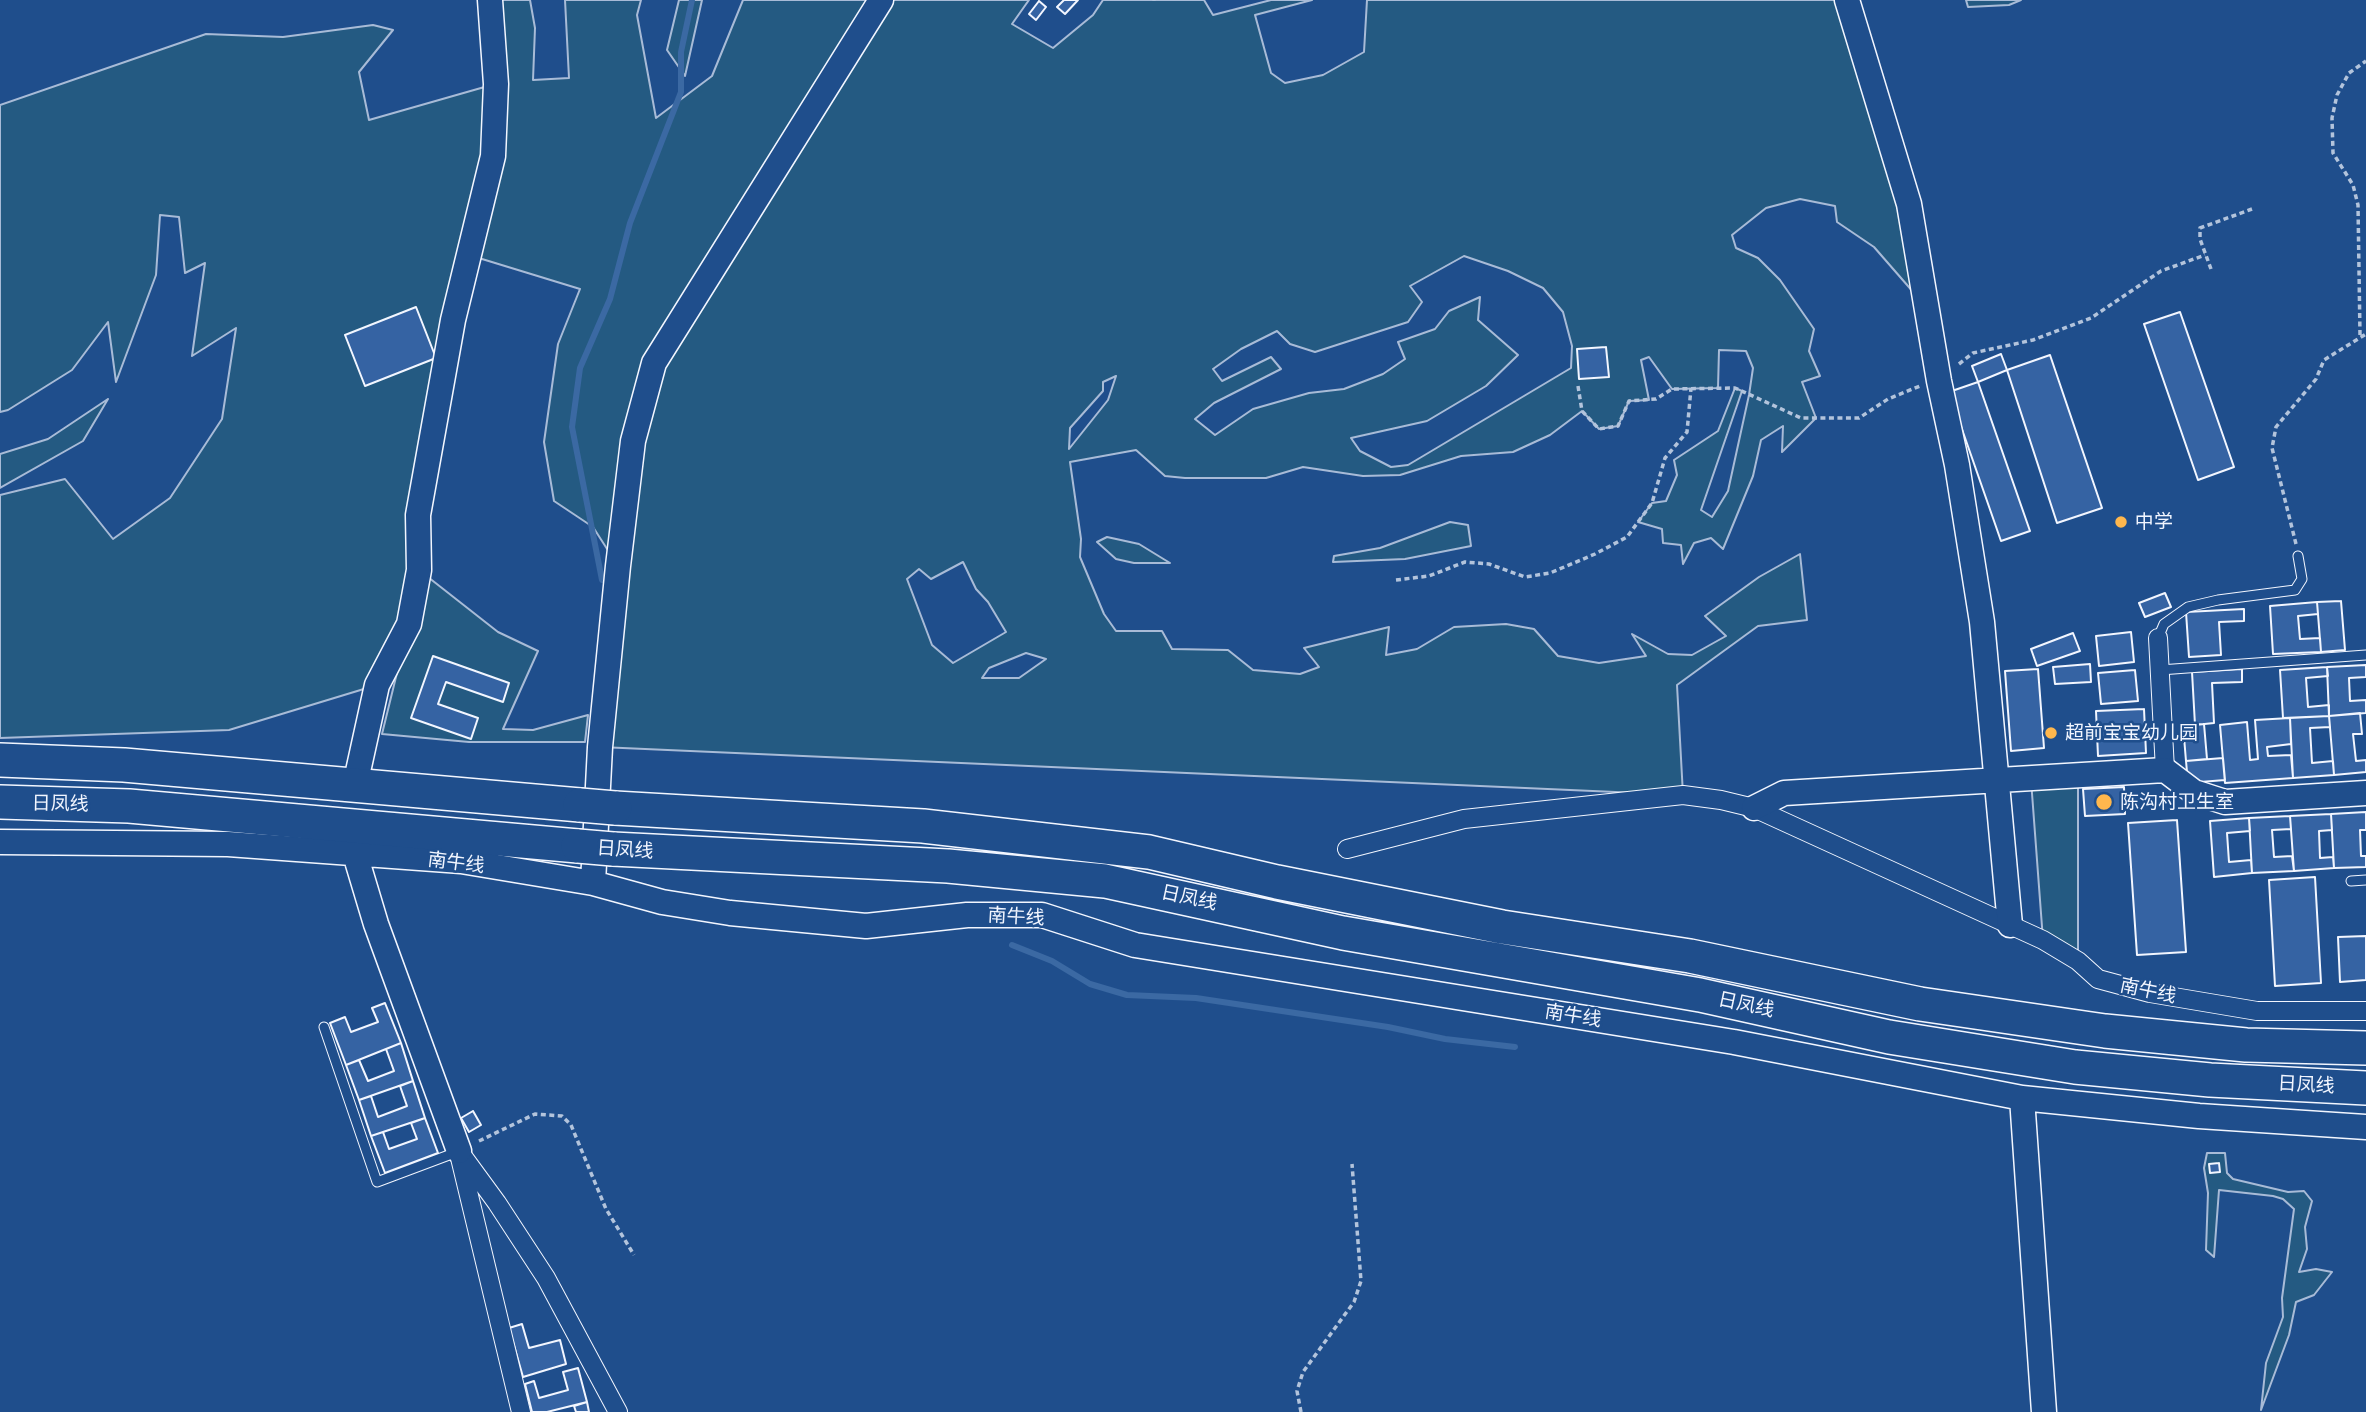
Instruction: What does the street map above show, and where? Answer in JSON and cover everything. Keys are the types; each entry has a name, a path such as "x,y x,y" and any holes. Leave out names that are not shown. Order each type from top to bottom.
{"highway":[{"name":"日凤线","path":"0,760 124,765 615,808 923,826 1149,852 1277,882 1502,927 1690,956 1920,1004 2105,1031 2233,1044 2366,1048"},
{"name":"日凤线","path":"0,802 129,806 354,839 578,846 948,866 1105,881 1343,933 1700,995 1889,1037 2075,1067 2210,1080 2366,1088"}],"street":[{"path":"355,785 377,685 409,624 419,570 418,515 453,320 493,156 496,84 490,0"},
{"path":"593,883 600,747 618,566 633,441 654,363 881,0"},
{"path":"1847,0 1909,204 1938,381 1957,465 1982,622 2010,925"},
{"path":"2158,638 2165,770"},
{"path":"1754,808 1784,793 2165,770 2194,792 2225,802 2366,793"},
{"name":"南牛线","path":"1347,849 1464,819 1683,795 1754,808 2010,925 2078,961 2098,979 2150,993 2257,1011 2366,1011"},
{"path":"354,839 376,924 459,1152 521,1412"},
{"name":"南牛线","path":"0,842 228,844 354,839 461,861 593,883 662,902 730,913 866,926 967,915 1042,915 1135,946 1734,1042 2022,1098 2199,1116 2366,1127"},
{"path":"2022,1098 2044,1412"},
{"path":"459,1152 498,1203 546,1278 618,1412"}],"lane":[{"path":"2158,638 2164,624 2188,607 2218,600 2295,590 2302,579 2298,556"},
{"path":"2160,670 2366,655"},
{"path":"2351,881 2366,880"},
{"path":"324,1027 377,1182 459,1152"}],"path":[{"path":"2360,335 2358,205 2353,185 2333,153 2332,118 2337,95 2349,73 2366,61"},
{"path":"2211,269 2205,255 2200,228 2252,209"},
{"path":"1578,386 1582,411 1600,429 1618,426 1629,401 1656,399 1672,389 1690,388 1735,388 1801,418 1859,418 1915,387 1938,381 1973,353 2033,340 2091,318 2161,271 2205,255"},
{"path":"2298,556 2273,448 2276,427 2311,386 2324,360 2360,335 2366,334"},
{"path":"1396,580 1429,576 1465,562 1489,564 1525,577 1549,573 1627,537 1652,503 1665,458 1687,432 1690,388"},
{"path":"459,1152 535,1114 562,1116 571,1125 606,1209 634,1255"},
{"path":"1301,1412 1297,1391 1303,1372 1354,1302 1361,1281 1352,1164"}],"shaded area":[{"path":"490,0 530,0 535,28 533,80 569,78 565,0 641,0 637,15 656,118 712,76 743,0 1029,0 1012,24 1053,48 1093,15 1103,0 1204,0 1213,15 1271,0 1312,0 1255,15 1271,73 1285,83 1323,75 1364,52 1367,0 1847,0 1928,309 1874,247 1837,222 1835,206 1800,199 1766,208 1732,235 1736,248 1758,258 1780,280 1814,329 1809,351 1820,376 1802,382 1816,418 1782,452 1783,426 1761,440 1753,476 1723,549 1711,538 1694,543 1683,564 1681,545 1663,543 1662,529 1638,522 1652,503 1666,501 1677,475 1674,460 1718,431 1735,388 1742,391 1701,510 1712,517 1728,491 1749,395 1753,368 1746,351 1719,350 1718,388 1672,389 1649,357 1641,360 1649,400 1629,401 1618,426 1599,429 1582,411 1550,435 1513,452 1461,456 1400,475 1363,476 1303,467 1266,478 1185,478 1165,476 1136,450 1070,462 1081,539 1080,557 1104,614 1116,631 1162,631 1172,649 1228,650 1253,670 1300,674 1319,667 1304,648 1389,627 1386,655 1417,649 1454,627 1506,624 1534,629 1558,656 1599,663 1646,656 1632,634 1668,654 1692,655 1726,636 1705,616 1759,577 1800,554 1807,620 1758,626 1677,685 1683,795 600,747 618,566 593,527 554,501 544,442 558,344 580,289 469,255 419,570 498,632 538,651 503,729 533,730 588,715 585,742 469,742 382,734 408,628 377,685 229,730 0,738 0,495 65,479 113,539 170,498 222,419 236,328 192,356 205,263 185,273 179,217 160,215 156,275 116,382 108,322 72,370 8,410 0,412 0,105 206,34 283,37 373,25 393,30 359,72 369,120 495,84","holes":["1464,256 1508,271 1543,288 1563,312 1572,346 1571,368 1408,465 1391,467 1360,451 1351,438 1427,421 1486,386 1518,355 1478,320 1480,297 1449,311 1435,329 1398,342 1405,359 1383,374 1344,389 1309,393 1253,409 1215,435 1195,419 1214,403 1281,369 1271,357 1222,381 1213,369 1241,349 1277,331 1290,344 1315,352 1408,322 1422,302 1410,286","1116,376 1108,400 1069,449 1070,428 1103,391 1103,382","963,562 976,589 988,602 1006,632 953,663 932,645 907,579 919,569 931,579","1026,653 1046,659 1019,678 982,678 989,668"]},
{"path":"679,0 702,0 685,76 667,50"},
{"path":"1966,0 2021,0 2009,5 1968,7"},
{"path":"108,399 83,441 0,488 0,454 48,439"},
{"path":"1450,522 1468,525 1471,546 1405,559 1333,562 1334,556 1380,548"},
{"path":"1107,537 1139,544 1170,563 1134,563 1116,559 1097,542"},
{"path":"2078,777 2078,961 2043,940 2031,780"},
{"path":"2207,1153 2225,1153 2227,1173 2233,1179 2288,1192 2304,1191 2312,1201 2305,1227 2307,1249 2299,1272 2316,1269 2332,1272 2314,1295 2296,1302 2289,1335 2261,1410 2266,1363 2283,1317 2282,1298 2294,1209 2283,1199 2273,1196 2219,1190 2214,1257 2206,1250 2208,1193 2204,1168"}],"building":[{"path":"1064,0 1078,0 1065,14 1057,7"},
{"path":"1039,1 1046,7 1036,20 1029,14"},
{"path":"416,307 436,358 365,386 345,335"},
{"path":"2180,312 2234,467 2198,480 2144,324"},
{"path":"1606,347 1609,377 1579,379 1577,349"},
{"path":"2001,354 2007,370 1978,382 1972,366"},
{"path":"2050,355 2102,508 2057,523 2007,370"},
{"path":"1978,382 2030,531 2001,541 1949,392"},
{"path":"2165,593 2171,607 2145,617 2139,603"},
{"path":"2341,601 2345,650 2321,652 2317,602"},
{"path":"2317,602 2318,614 2298,616 2300,639 2320,638 2321,652 2273,654 2270,606"},
{"path":"2244,609 2244,621 2219,622 2221,655 2189,657 2186,612"},
{"path":"2131,632 2134,662 2099,666 2096,636"},
{"path":"2073,633 2080,651 2037,666 2031,649"},
{"path":"433,656 509,683 503,702 446,682 438,704 478,718 471,739 411,718"},
{"path":"2090,664 2091,682 2055,684 2053,667"},
{"path":"2366,665 2366,677 2349,678 2350,701 2366,700 2366,713 2329,716 2327,667"},
{"path":"2327,667 2328,676 2306,678 2308,707 2329,705 2329,716 2283,718 2280,670"},
{"path":"2038,669 2044,748 2011,751 2005,671"},
{"path":"2242,669 2242,682 2212,683 2214,723 2195,725 2192,672"},
{"path":"2135,670 2138,701 2101,704 2098,673"},
{"path":"2144,709 2146,753 2098,756 2096,711"},
{"path":"2360,713 2362,734 2353,734 2356,761 2366,760 2366,772 2334,775 2329,716"},
{"path":"2329,716 2330,727 2310,728 2312,763 2333,761 2334,775 2293,778 2290,718"},
{"path":"2290,718 2291,744 2267,747 2268,756 2291,755 2293,778 2225,783 2220,725 2247,722 2250,760 2258,759 2255,720"},
{"path":"2204,724 2207,759 2186,761 2183,725"},
{"path":"2223,758 2225,780 2188,783 2186,761"},
{"name":"陈沟村卫生室","path":"2124,787 2125,814 2085,816 2083,789"},
{"path":"2366,812 2366,830 2360,830 2361,856 2366,856 2366,867 2334,868 2331,814"},
{"path":"2331,814 2332,830 2319,831 2320,858 2333,857 2334,868 2294,871 2290,816"},
{"path":"2290,816 2291,829 2272,830 2274,857 2292,856 2294,871 2252,873 2249,818"},
{"path":"2249,818 2250,831 2227,833 2229,862 2251,860 2252,873 2214,877 2210,821"},
{"path":"2177,820 2186,952 2137,955 2128,823"},
{"path":"2315,877 2321,983 2275,986 2269,880"},
{"path":"2366,936 2366,980 2340,982 2338,937"},
{"path":"385,1003 401,1043 346,1065 330,1023 345,1017 351,1032 378,1022 372,1008"},
{"path":"401,1043 413,1081 359,1100 346,1065 359,1060 368,1081 394,1071 386,1049"},
{"path":"413,1081 425,1118 371,1136 359,1100 371,1096 378,1117 407,1106 400,1086"},
{"path":"473,1111 481,1125 469,1132 461,1118"},
{"path":"425,1118 438,1153 385,1173 371,1136 383,1132 389,1149 417,1139 411,1123"},
{"path":"2219,1163 2220,1172 2210,1173 2209,1164"},
{"path":"522,1324 529,1348 560,1340 566,1364 523,1377 509,1328"},
{"path":"578,1368 587,1402 547,1412 532,1412 525,1384 534,1381 539,1398 568,1390 563,1372"},
{"path":"587,1402 589,1412 576,1412 574,1406"}],"waterway":[{"path":"602,580 572,427 580,368 610,299 630,223 681,92 681,52 692,0"},
{"path":"1012,945 1052,961 1090,984 1127,995 1196,998 1388,1027 1445,1039 1515,1047"}],"place":[{"name":"中学","path":"2121,522"},
{"name":"超前宝宝幼儿园","path":"2051,733"},
{"name":"陈沟村卫生室","path":"2104,802"}]}
